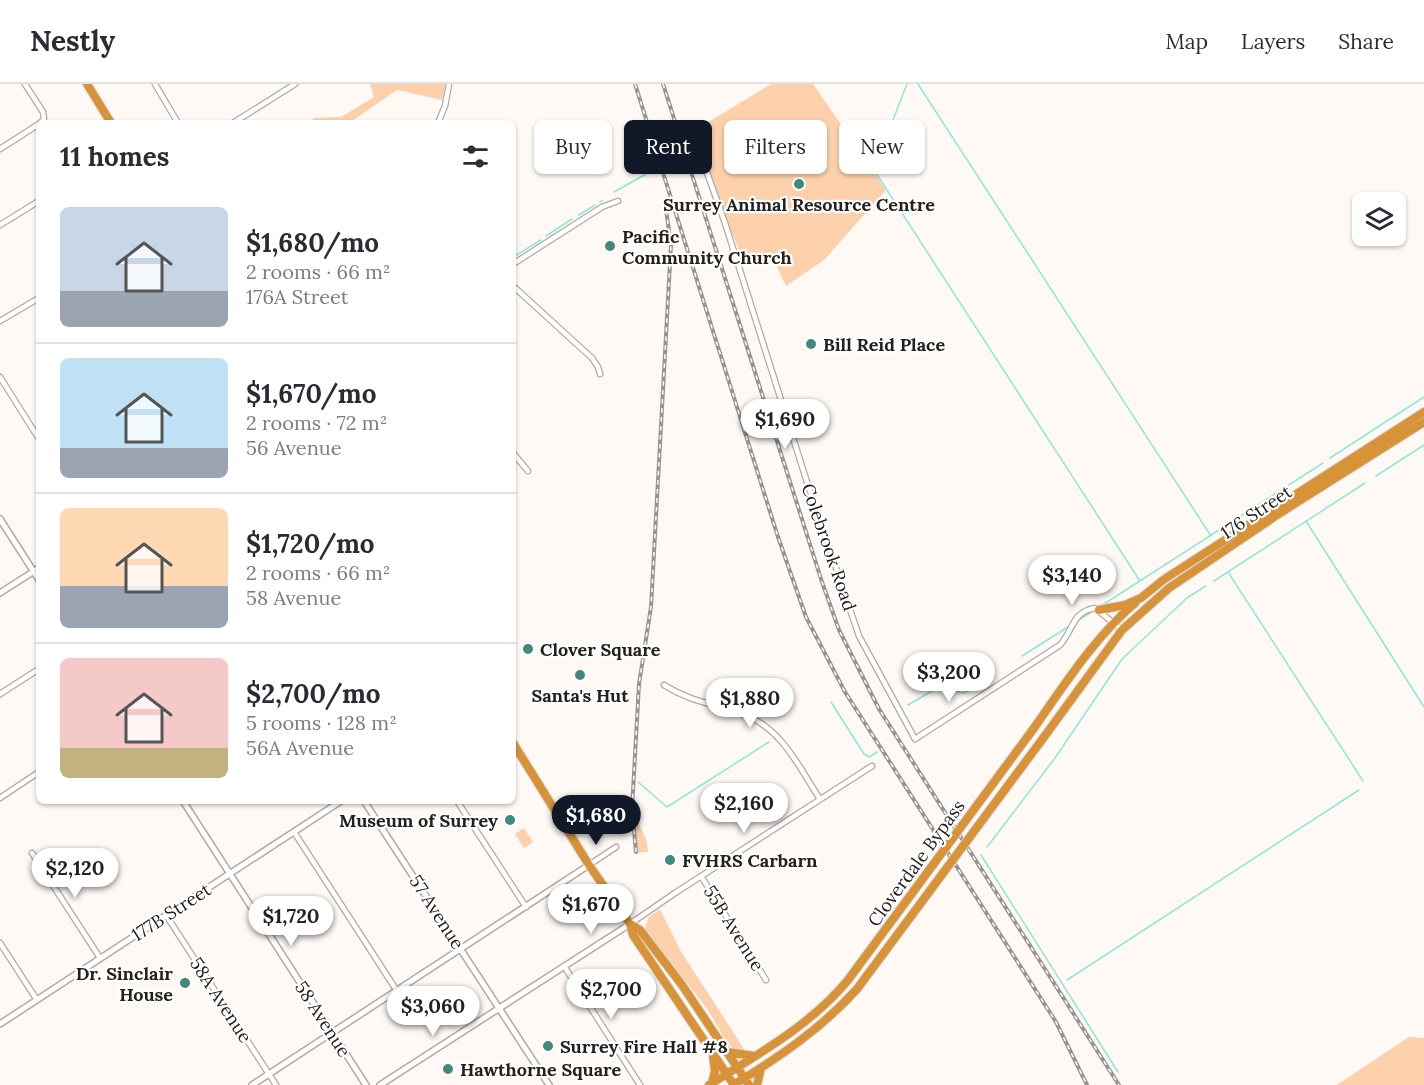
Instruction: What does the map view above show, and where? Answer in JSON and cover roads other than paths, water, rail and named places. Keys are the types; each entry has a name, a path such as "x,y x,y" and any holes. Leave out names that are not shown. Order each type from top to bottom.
{"highway":[{"path":"87,84 109,120"},
{"path":"1113,622 1163,580 1424,412"},
{"name":"176 Street","path":"1122,630 1169,588 1280,513 1424,422"},
{"path":"1099,610 1125,605 1141,598"},
{"name":"Cloverdale Bypass","path":"711,1084 817,1013 848,980 1087,654 1113,622"},
{"name":"Cloverdale Bypass","path":"734,1085 746,1082 760,1068 817,1029 857,989 1122,630"},
{"path":"516,748 589,865 630,924 633,935 734,1085"},
{"path":"630,924 640,930 682,985 746,1082"},
{"path":"711,1084 715,1071 712,1051"},
{"path":"727,1052 754,1056"},
{"path":"757,1085 760,1068"}],"street":[{"path":"25,84 44,116 41,120"},
{"path":"155,84 176,120"},
{"path":"238,120 295,84"},
{"path":"439,120 445,106 449,84"},
{"path":"0,149 36,125"},
{"name":"Colebrook Road","path":"707,174 859,636 915,739 1060,645 1083,610 1095,608 1099,610"},
{"path":"516,262 602,207 618,201"},
{"path":"0,225 36,203"},
{"path":"516,289 592,358 600,374"},
{"path":"0,321 36,300"},
{"path":"0,377 36,434"},
{"path":"516,457 528,471"},
{"path":"0,519 36,570 0,593"},
{"path":"1099,610 1122,630"},
{"path":"0,694 36,671"},
{"path":"664,685 697,702 747,716 773,732 785,745 820,799"},
{"path":"380,1085 872,766"},
{"path":"0,798 36,774"},
{"name":"58 Avenue","path":"185,804 366,1085"},
{"name":"177B Street","path":"0,1023 336,804"},
{"name":"57 Avenue","path":"366,804 549,1085"},
{"path":"459,804 526,906"},
{"path":"294,832 397,991"},
{"path":"252,1085 616,847"},
{"path":"32,853 100,958"},
{"name":"55B Avenue","path":"701,876 766,980"},
{"name":"58A Avenue","path":"166,915 276,1085"},
{"path":"0,943 37,1000"},
{"path":"564,966 640,1085"}],"waterway":[{"path":"907,84 875,166 876,173 1140,581"},
{"path":"918,84 1211,536"},
{"path":"614,192 646,174"},
{"path":"579,215 595,205"},
{"path":"546,236 572,219"},
{"path":"516,255 541,240"},
{"path":"1330,458 1424,397"},
{"path":"1376,476 1424,445"},
{"path":"1101,606 1323,463"},
{"path":"1214,581 1365,483"},
{"path":"1306,521 1424,707"},
{"path":"1228,572 1363,781"},
{"path":"987,847 1055,758 1122,659 1187,598 1206,586"},
{"path":"1079,620 1093,611"},
{"path":"1022,656 1068,627"},
{"path":"908,705 937,688 964,693 982,682"},
{"path":"831,702 864,754 869,757 877,752"},
{"path":"638,782 667,807 769,742"},
{"path":"1067,980 1359,790"},
{"path":"981,855 1118,1072"}],"railway":[{"path":"635,84 778,537 806,617 845,692 1056,1022 1087,1085"},
{"path":"663,84 839,630 879,709 1119,1085"},
{"path":"636,852 632,809 639,684 651,607 671,245 666,210"}],"place":[{"name":"Surrey Animal Resource Centre","path":"799,184"},
{"name":"Pacific Community Church","path":"610,246"},
{"name":"Bill Reid Place","path":"811,344"},
{"name":"Clover Square","path":"528,649"},
{"name":"Santa's Hut","path":"580,675"},
{"name":"Museum of Surrey","path":"510,820"},
{"name":"FVHRS Carbarn","path":"670,860"},
{"name":"Dr. Sinclair House","path":"185,983"},
{"name":"Surrey Fire Hall #8","path":"548,1046"},
{"name":"Hawthorne Square","path":"448,1069"}]}
